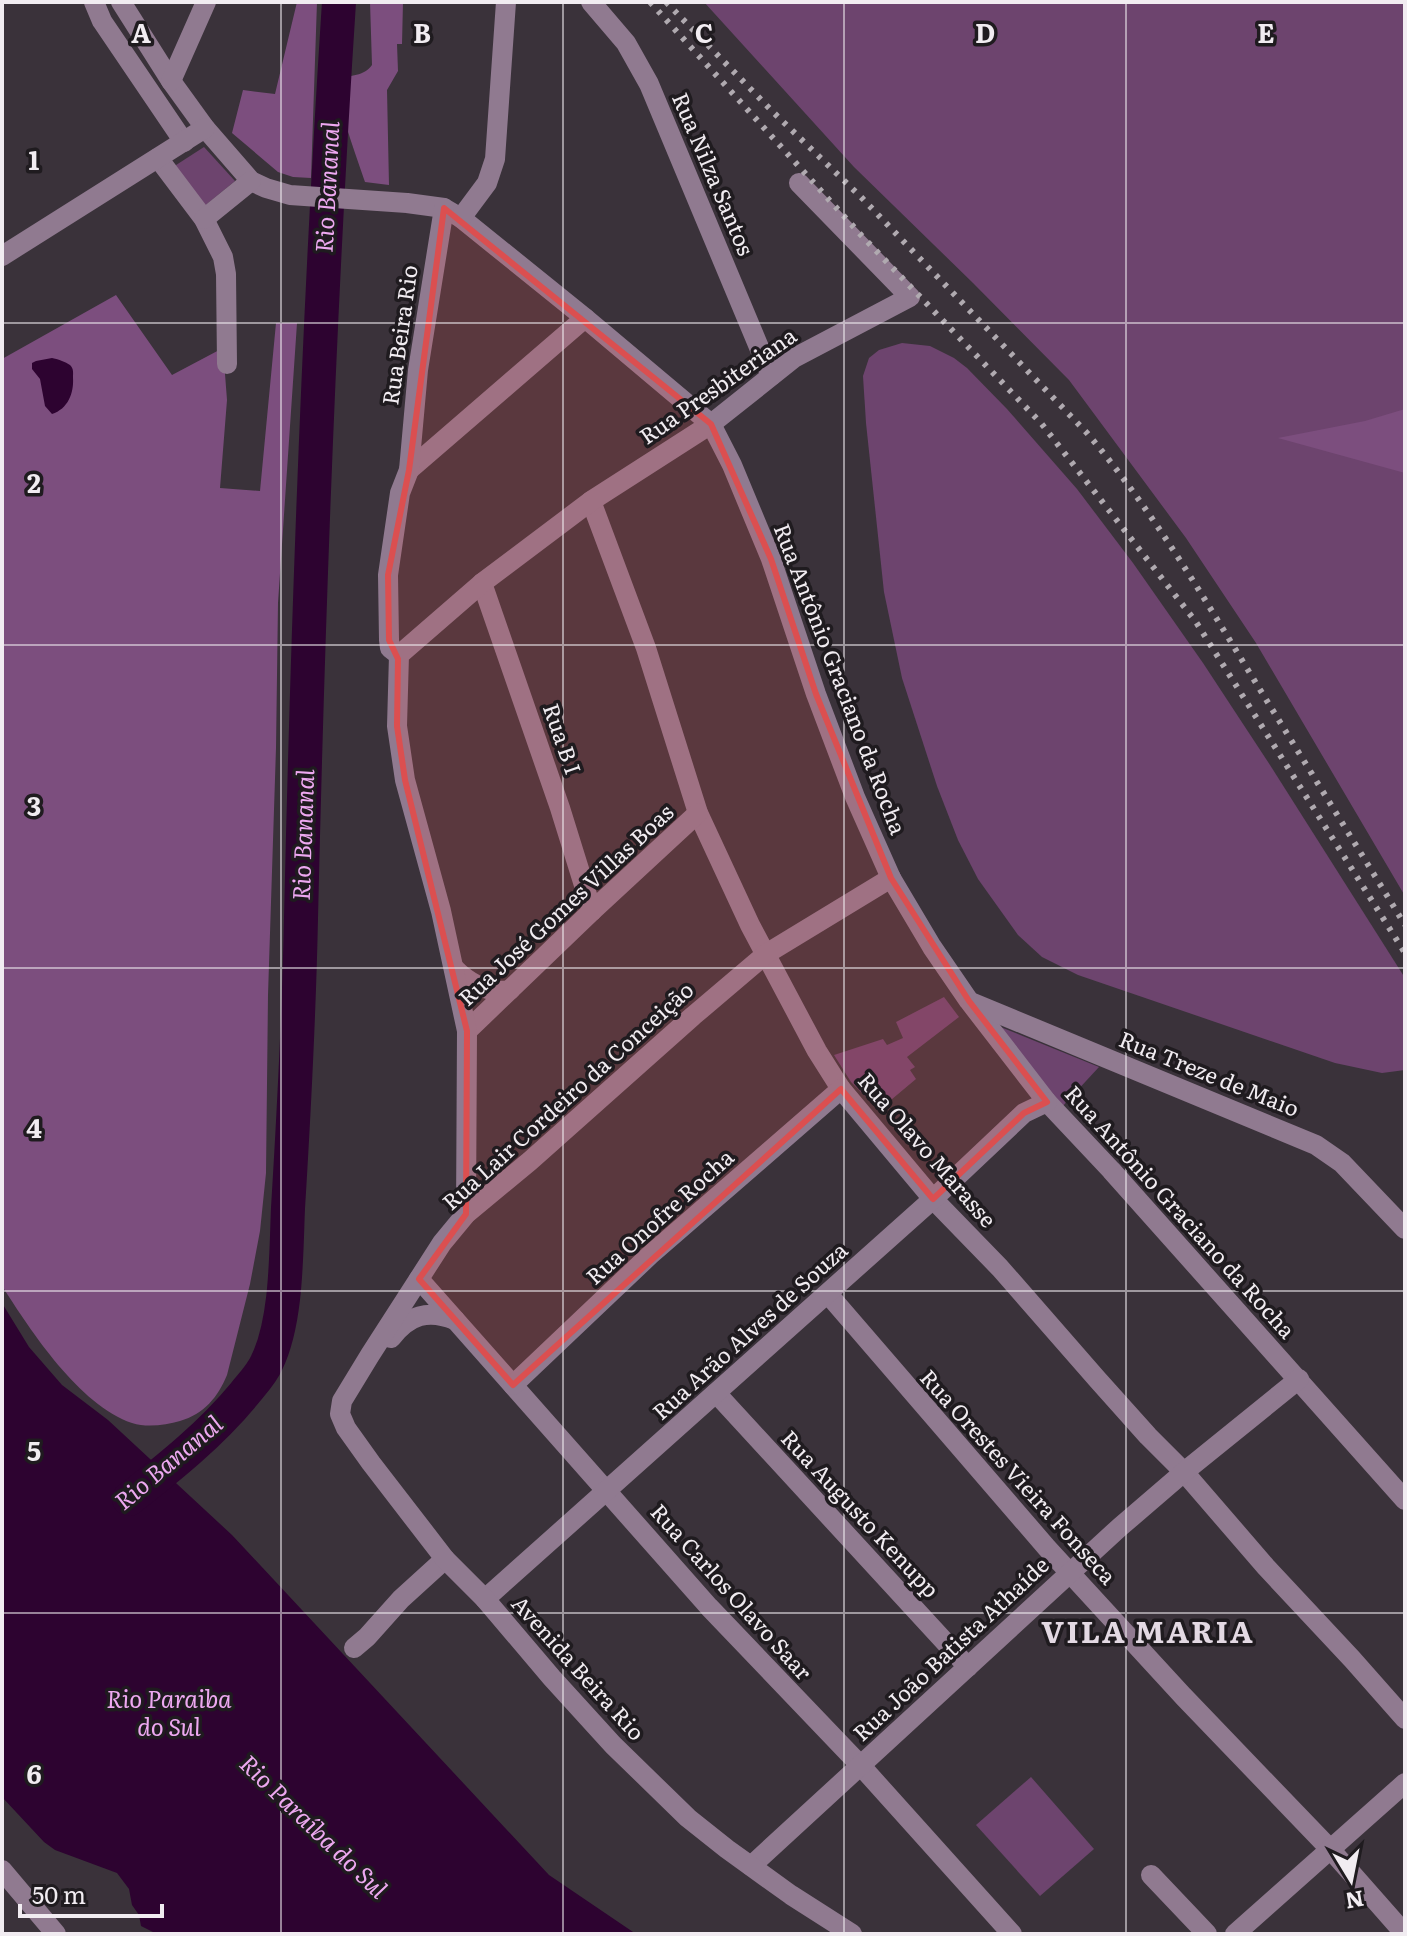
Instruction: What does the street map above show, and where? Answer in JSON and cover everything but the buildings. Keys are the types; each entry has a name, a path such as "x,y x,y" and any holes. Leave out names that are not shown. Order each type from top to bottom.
{"street":[{"path":"94,2 102,21 184,142"},
{"path":"121,2 205,128 251,181 290,195 407,203 453,213 487,183 495,159 506,2"},
{"path":"171,81 206,2"},
{"name":"Rua Nilza Santos","path":"591,2 626,43 649,84 771,376"},
{"path":"2,256 205,128"},
{"path":"158,158 204,219 223,257 227,364"},
{"path":"204,219 251,181"},
{"name":"Rua Presbiteriana","path":"399,655 482,583 591,501 711,424 794,358 910,297 799,183"},
{"name":"Rua Antônio Graciano da Rocha","path":"453,213 711,424 732,465 771,559 816,694 855,797 891,878 932,947 969,1001 1047,1102 1405,1500"},
{"name":"Rua Beira Rio","path":"409,470 418,370 453,213"},
{"path":"466,1214 467,1031 441,911 405,780 397,726 399,655 390,648 389,640 388,575 400,493 409,470 585,318"},
{"name":"Rua Olavo Marasse","path":"591,501 646,648 698,813 766,954 817,1051 841,1089 933,1199 1000,1268 1127,1414 1184,1472 1405,1719"},
{"name":"Rua B I","path":"482,583 545,763 592,911"},
{"name":"Rua José Gomes Villas Boas","path":"467,1031 698,813"},
{"name":"Rua Lair Cordeiro da Conceição","path":"355,1381 442,1243 466,1214 766,954 891,878"},
{"path":"454,968 480,987 495,992 510,990"},
{"name":"Rua Treze de Maio","path":"969,1001 1316,1145 1342,1163 1405,1229"},
{"name":"Rua Onofre Rocha","path":"513,1385 650,1255 841,1089"},
{"name":"Rua Arão Alves de Souza","path":"485,1599 828,1294 1024,1113 1047,1102"},
{"name":"Rua Carlos Olavo Saar","path":"419,1279 709,1607 861,1766 1012,1934"},
{"name":"Rua Orestes Vieira Fonseca","path":"828,1294 1047,1548 1331,1850 1405,1934"},
{"path":"355,1381 407,1322 432,1313 455,1320"},
{"name":"Rua João Batista Athaíde","path":"751,1866 1070,1572 1184,1472 1299,1379"},
{"name":"Avenida Beira Rio","path":"355,1381 342,1401 342,1420 445,1559 485,1599 552,1678 688,1818 791,1895 852,1934"},
{"name":"Rua Augusto Kenupp","path":"716,1393 968,1667"},
{"path":"354,1648 445,1559"},
{"path":"1235,1934 1405,1783"},
{"path":"2,1870 56,1934"},
{"path":"1151,1875 1207,1934"}],"highlighted area":[{"path":"444,208 711,424 771,559 816,694 891,878 969,1001 1047,1102 1024,1113 933,1199 841,1089 513,1385 419,1279 466,1214 467,1031 405,780 397,726 398,659 389,640 388,575 409,470"}],"shaded area":[{"path":"297,2 317,2 311,178 278,172 232,133 243,90 275,94"},
{"path":"370,2 403,2 402,44 397,44 398,71 387,90 389,185 365,182 339,91 339,80 361,73 372,65"},
{"path":"704,2 1405,2 1405,896 1256,643 1186,538 1069,380 854,167"},
{"path":"204,147 235,181 202,208 173,167"},
{"path":"116,295 172,375 223,348 227,400 220,488 260,491 276,323 297,323 278,603 266,1173 260,1231 227,1375 219,1390 209,1404 189,1418 150,1426 138,1425 112,1414 75,1384 27,1324 2,1286 2,359"},
{"path":"902,343 930,346 954,358 1007,409 1077,489 1203,663 1405,978 1405,1070 1382,1073 1335,1063 1078,975 1042,957 1018,935 978,879 958,840 937,786 902,678 884,592 863,376 869,358 879,350"},
{"path":"1405,409 1405,473 1278,438 1365,421"},
{"path":"944,997 959,1017 907,1057 915,1067 910,1070 916,1079 879,1110 851,1082 834,1055 883,1039 887,1045 903,1038 896,1022"},
{"path":"998,1026 1099,1067 1061,1108"},
{"path":"1031,1777 1094,1849 1040,1896 976,1825"}],"water":[{"path":"52,358 70,365 73,373 69,400 52,414 45,406 40,379 32,369 32,363"},
{"name":"Rio Paraiba do Sul","path":"2,1303 29,1347 62,1385 108,1420 232,1535 549,1875 636,1934 157,1934 141,1926 129,1889 117,1873 55,1850 44,1842 2,1797"}],"waterway":[{"name":"Rio Bananal","path":"129,1499 204,1436 257,1379 274,1345 282,1307 298,1027 320,345 339,2"}],"railway":[{"path":"650,2 861,235 1041,423 1196,622 1405,953"},
{"path":"666,2 861,197 1087,433 1110,461 1191,578 1405,925"}],"district":[{"name":"VILA MARIA","path":"1148,1633"}],"water label":[{"name":"Rio Paraíba do Sul","path":"313,1827"}]}
